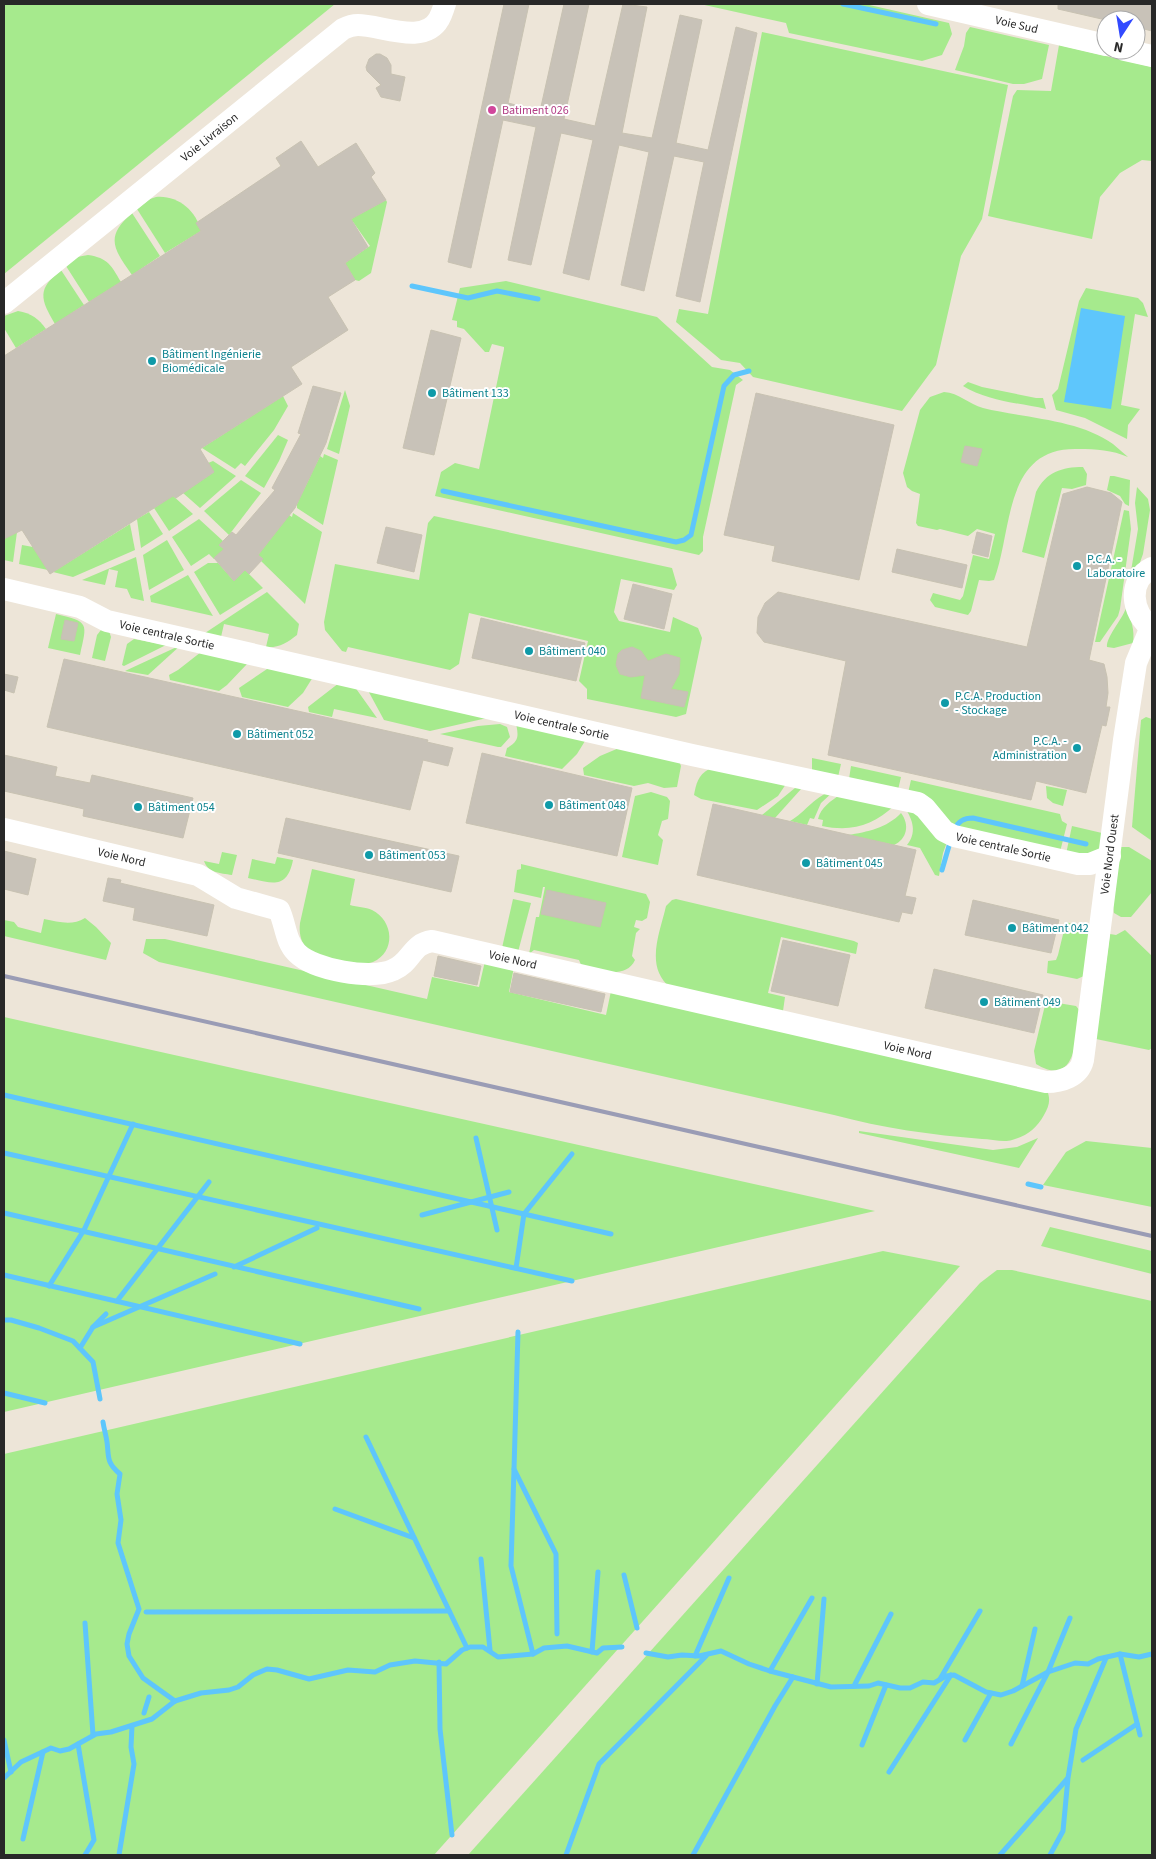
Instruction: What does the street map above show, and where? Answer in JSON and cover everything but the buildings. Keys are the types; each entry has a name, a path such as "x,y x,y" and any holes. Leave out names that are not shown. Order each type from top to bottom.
{"street":[{"name":"Voie Livraison","path":"4,303 342,29 357,24 410,34 421,32 439,20 445,4"},
{"name":"Voie Sud","path":"928,4 1096,43"},
{"path":"1151,628 1141,619 1136,609 1134,598 1136,587 1141,577 1152,568"},
{"name":"Voie centrale Sortie","path":"4,589 80,607 107,621 682,752 918,803 925,808 944,831 952,835 1085,865 1110,856"},
{"name":"Voie Nord Ouest","path":"1070,1078 1079,1069 1083,1060 1124,740 1136,663 1151,628"},
{"name":"Voie Nord","path":"4,829 198,875 236,898 279,910 289,942 297,953 310,963 331,968 367,974 392,971 403,965 420,943 432,941 1046,1082 1070,1078"}],"green space":[{"path":"4,4 335,4 4,274"},
{"path":"700,4 865,4 949,23 952,34 942,55 922,61 789,33 786,23"},
{"path":"970,27 1049,45 1042,79 1024,84 1013,84 955,70 964,46 966,33"},
{"path":"762,32 1008,85 982,219 961,256 936,365 902,411 753,377 740,363 721,360 676,322 679,309 708,314"},
{"path":"1059,45 1096,54 1096,60 1122,60 1152,67 1152,161 1142,160 1120,173 1100,197 1092,239 988,216 1013,96 1017,90 1051,91"},
{"path":"156,197 178,201 184,205 195,217 201,231 165,253 137,209 150,199"},
{"path":"386,200 371,273 359,281 355,280 345,263 370,246 351,219"},
{"path":"132,213 160,256 132,275 120,257 115,243 115,236 123,221"},
{"path":"88,255 105,260 121,282 89,302 66,266 77,257"},
{"path":"61,270 84,305 55,324 46,308 43,295 48,283"},
{"path":"506,281 657,317 712,367 730,370 743,380 736,385 703,537 703,551 699,555 435,496 441,472 455,463 479,469 504,349 504,347 492,344 489,352 485,352 464,329 457,327 457,321 452,320 460,288"},
{"path":"1086,288 1138,298 1143,303 1148,317 1135,314 1121,405 1140,409 1128,425 1127,439 1085,418 1056,410 1052,395 1058,389 1079,301"},
{"path":"18,311 34,317 46,329 16,348 4,328 4,316"},
{"path":"968,382 982,387 1043,398 1046,409 982,395 963,386"},
{"path":"345,390 350,406 339,454 327,449"},
{"path":"944,392 954,394 983,408 1050,420 1084,429 1113,444 1128,457 1104,450 1079,449 1054,452 1036,461 1024,476 1015,495 994,580 979,580 971,611 968,615 935,607 930,600 933,593 960,600 963,596 973,555 989,559 995,534 977,529 968,536 918,526 916,523 920,494 907,487 903,473 920,410 930,397"},
{"path":"283,396 288,406 274,430 245,466 241,463 235,469 202,448"},
{"path":"278,435 288,440 264,488 245,476"},
{"path":"324,454 338,460 323,525 297,508 297,504 320,456 323,458"},
{"path":"213,461 236,476 200,508 183,493 214,472 208,463"},
{"path":"1083,467 1087,474 1086,485 1072,489 1062,488 1044,558 1022,552 1036,492 1040,485 1055,472 1068,468"},
{"path":"1110,476 1130,480 1129,506 1125,504 1120,496 1107,490"},
{"path":"241,480 261,493 229,535 204,511"},
{"path":"1137,487 1148,499 1150,510 1143,554 1138,568 1130,577 1138,529 1135,503"},
{"path":"171,494 193,514 169,531 154,508 163,502 162,499"},
{"path":"1124,510 1129,511 1131,529 1120,609 1118,616 1100,642 1095,642"},
{"path":"149,512 163,534 141,548 137,519"},
{"path":"293,513 322,532 305,604 261,561 263,559 258,555 289,515 292,517"},
{"path":"434,516 672,568 677,585 674,590 621,579 614,612 619,621 670,632 673,617 698,628 702,638 686,714 676,717 587,699 587,689 579,681 588,641 469,613 459,664 450,670 348,647 346,652 342,651 325,630 324,622 335,564 419,580 428,523"},
{"path":"199,519 223,541 219,545 224,549 214,559 209,554 191,566 172,537"},
{"path":"130,524 135,550 73,577 53,572"},
{"path":"17,532 13,562 4,560 4,536 5,538"},
{"path":"167,540 184,570 149,590 143,555"},
{"path":"22,545 33,547 48,570 19,564"},
{"path":"136,557 144,601 131,598 127,589 115,587 118,571 109,569 105,585 82,580"},
{"path":"208,563 218,563 233,580 245,570 263,588 220,615 194,572"},
{"path":"188,575 213,616 151,602 150,596"},
{"path":"267,592 299,624 297,635 290,640 279,646 266,647 269,634 224,624 221,637 205,633"},
{"path":"1126,608 1132,625 1133,643 1114,648 1107,647 1109,638"},
{"path":"56,614 75,619 83,626 84,636 80,655 48,648"},
{"path":"101,630 109,631 111,637 105,661 92,658 97,635"},
{"path":"134,639 166,645 124,666 122,665 127,644"},
{"path":"181,645 148,675 125,671"},
{"path":"201,652 247,664 219,691 170,680 169,675"},
{"path":"270,667 313,677 303,693 288,707 242,697 239,688"},
{"path":"339,683 352,683 377,718 334,709 332,717 309,712 308,707"},
{"path":"365,685 487,718 430,731 384,720"},
{"path":"1146,717 1152,719 1152,841 1132,827 1141,720"},
{"path":"515,719 585,741 577,754 562,769 505,756 507,748 515,742 517,736"},
{"path":"500,724 507,727 510,737 501,747 440,734 478,726"},
{"path":"619,748 679,761 681,766 677,787 664,788 648,783 634,786 584,775 583,768 600,756"},
{"path":"812,758 841,764 838,777 812,771"},
{"path":"851,766 901,777 898,790 849,779"},
{"path":"709,769 786,784 778,796 757,810 701,799 694,795 700,777"},
{"path":"911,780 1060,814 1062,821 1067,824 1060,852 958,830 908,793"},
{"path":"1046,786 1067,790 1063,806 1053,803 1047,798"},
{"path":"795,788 802,788 775,818 762,815"},
{"path":"834,791 821,803 814,819 810,818 807,825 790,821 816,799"},
{"path":"651,792 667,797 670,801 668,819 662,821 658,835 663,840 658,865 622,857 635,796"},
{"path":"841,794 895,805 878,818 861,826 833,828 822,826 823,820 818,819 821,811"},
{"path":"905,808 917,812 947,842 939,876 935,875 920,848 907,845 912,836 913,826"},
{"path":"901,813 906,822 906,831 902,839 894,845 848,835 883,826"},
{"path":"1072,826 1102,833 1101,850 1095,854 1066,854"},
{"path":"1121,847 1129,847 1152,861 1152,892 1131,917 1121,917 1114,913 1113,907"},
{"path":"222,852 237,855 232,875 211,870 204,861 219,864"},
{"path":"277,857 293,860 287,876 282,880 264,882 248,878 252,859 275,864"},
{"path":"521,864 646,894 650,902 647,918 642,921 636,920 634,927 640,929 636,933 632,956 635,960 631,966 625,970 611,972 582,967 579,960 534,950 529,954 536,917 539,917 545,887 543,887 541,898 514,892 517,870 521,869"},
{"path":"312,869 355,879 350,905 372,910 385,921 388,929 389,944 386,951 373,962 359,963 328,958 307,948 303,943 300,936 300,923"},
{"path":"513,899 531,903 518,952 502,948"},
{"path":"676,899 854,941 858,943 856,954 781,937 768,993 785,997 783,1011 671,988 663,980 658,970 656,949 666,906"},
{"path":"85,918 111,943 106,960 4,936 4,920 14,922 18,927 41,933 44,919 70,923"},
{"path":"1066,922 1089,929 1084,976 1077,979 1047,973 1048,961 1056,960 1058,955"},
{"path":"1125,930 1152,956 1152,1048 1149,1050 1096,1039 1110,934 1116,935"},
{"path":"146,939 165,939 427,999 432,977 479,987 485,961 514,967 509,992 606,1015 611,991 1047,1090 1049,1103 1044,1115 1035,1128 1027,1134 1009,1141 889,1127 159,962 143,953"},
{"path":"1046,1001 1076,1006 1080,1011 1072,1056 1067,1065 1060,1070 1049,1070 1036,1064 1034,1051"},
{"path":"4,1017 875,1211 4,1412"},
{"path":"859,1131 993,1150 1017,1147 1038,1138 1019,1168 859,1133"},
{"path":"1086,1141 1152,1148 1152,1207 1043,1185 1066,1152"},
{"path":"1050,1227 1152,1251 1152,1274 1041,1246"},
{"path":"883,1251 960,1266 434,1855 4,1855 4,1454"},
{"path":"997,1270 1012,1270 1152,1301 1152,1855 468,1855 980,1283"}],"water":[{"path":"1081,308 1125,316 1111,409 1064,402"}],"waterway":[{"path":"843,4 936,24"},
{"path":"412,286 468,298 497,291 538,299"},
{"path":"443,491 676,542 684,540 691,535 724,386 734,375 749,371"},
{"path":"955,829 962,820 973,818 1086,844"},
{"path":"942,870 951,839"},
{"path":"4,1095 611,1234"},
{"path":"49,1286 84,1230 133,1124"},
{"path":"476,1138 497,1230"},
{"path":"4,1153 572,1281"},
{"path":"516,1268 524,1214 572,1154"},
{"path":"117,1301 209,1182"},
{"path":"1028,1184 1041,1187"},
{"path":"422,1215 509,1192"},
{"path":"4,1213 419,1309"},
{"path":"234,1267 317,1228"},
{"path":"93,1327 215,1274"},
{"path":"4,1275 300,1344"},
{"path":"80,1348 93,1327 106,1314"},
{"path":"4,1320 11,1320 39,1328 73,1341 93,1362 100,1399"},
{"path":"518,1332 514,1469 556,1554 557,1634"},
{"path":"4,1393 45,1403"},
{"path":"103,1422 109,1459 112,1466 120,1474 117,1494 121,1520 118,1543 139,1609 129,1634 127,1644 129,1656 143,1678 175,1701"},
{"path":"366,1437 467,1648"},
{"path":"514,1469 511,1566 533,1654"},
{"path":"335,1509 414,1538"},
{"path":"481,1559 490,1650"},
{"path":"592,1652 598,1572"},
{"path":"624,1575 637,1628"},
{"path":"695,1656 729,1578"},
{"path":"770,1671 812,1598"},
{"path":"817,1684 824,1599"},
{"path":"146,1612 449,1611"},
{"path":"940,1679 980,1611"},
{"path":"854,1686 891,1614"},
{"path":"1011,1744 1048,1672 1070,1618"},
{"path":"85,1623 93,1735"},
{"path":"1022,1686 1035,1629"},
{"path":"4,1778 21,1762 51,1748 60,1751 69,1749 96,1734 111,1732 152,1719 175,1701 201,1693 229,1690 238,1687 253,1675 267,1669 309,1679 348,1670 375,1672 390,1665 415,1661 446,1664 462,1650 470,1647 483,1647 498,1657 533,1654 544,1648 567,1646 597,1653 603,1648 622,1647"},
{"path":"646,1653 668,1657 682,1655 699,1656 721,1651 770,1671 831,1687 869,1686 878,1683 900,1688 910,1688 923,1682 934,1683 946,1676 954,1675 986,1692 1001,1695 1013,1691 1048,1672 1075,1663 1088,1664 1098,1659 1120,1654 1139,1657 1152,1654"},
{"path":"1120,1654 1140,1735"},
{"path":"566,1855 599,1764 706,1656"},
{"path":"1050,1855 1063,1831 1068,1778 1076,1729 1106,1658"},
{"path":"439,1662 440,1729 452,1835"},
{"path":"889,1772 951,1675"},
{"path":"693,1855 793,1677"},
{"path":"862,1745 886,1685"},
{"path":"965,1740 991,1693"},
{"path":"144,1713 149,1697"},
{"path":"1083,1760 1137,1724"},
{"path":"119,1855 134,1764 131,1747 132,1726"},
{"path":"4,1740 11,1772"},
{"path":"78,1744 94,1840 85,1855"},
{"path":"23,1839 43,1752"},
{"path":"1000,1855 1067,1779"}],"railway":[{"path":"4,976 1152,1236"}],"place":[{"name":"Batiment 026","path":"492,110"},
{"name":"Bâtiment Ingénierie Biomédicale","path":"152,361"},
{"name":"Bâtiment 133","path":"432,393"},
{"name":"P.C.A. - Laboratoire","path":"1077,566"},
{"name":"Bâtiment 040","path":"529,651"},
{"name":"P.C.A. Production - Stockage","path":"945,703"},
{"name":"Bâtiment 052","path":"237,734"},
{"name":"P.C.A. - Administration","path":"1077,748"},
{"name":"Bâtiment 048","path":"549,805"},
{"name":"Bâtiment 054","path":"138,807"},
{"name":"Bâtiment 053","path":"369,855"},
{"name":"Bâtiment 045","path":"806,863"},
{"name":"Bâtiment 042","path":"1012,928"},
{"name":"Bâtiment 049","path":"984,1002"}]}
